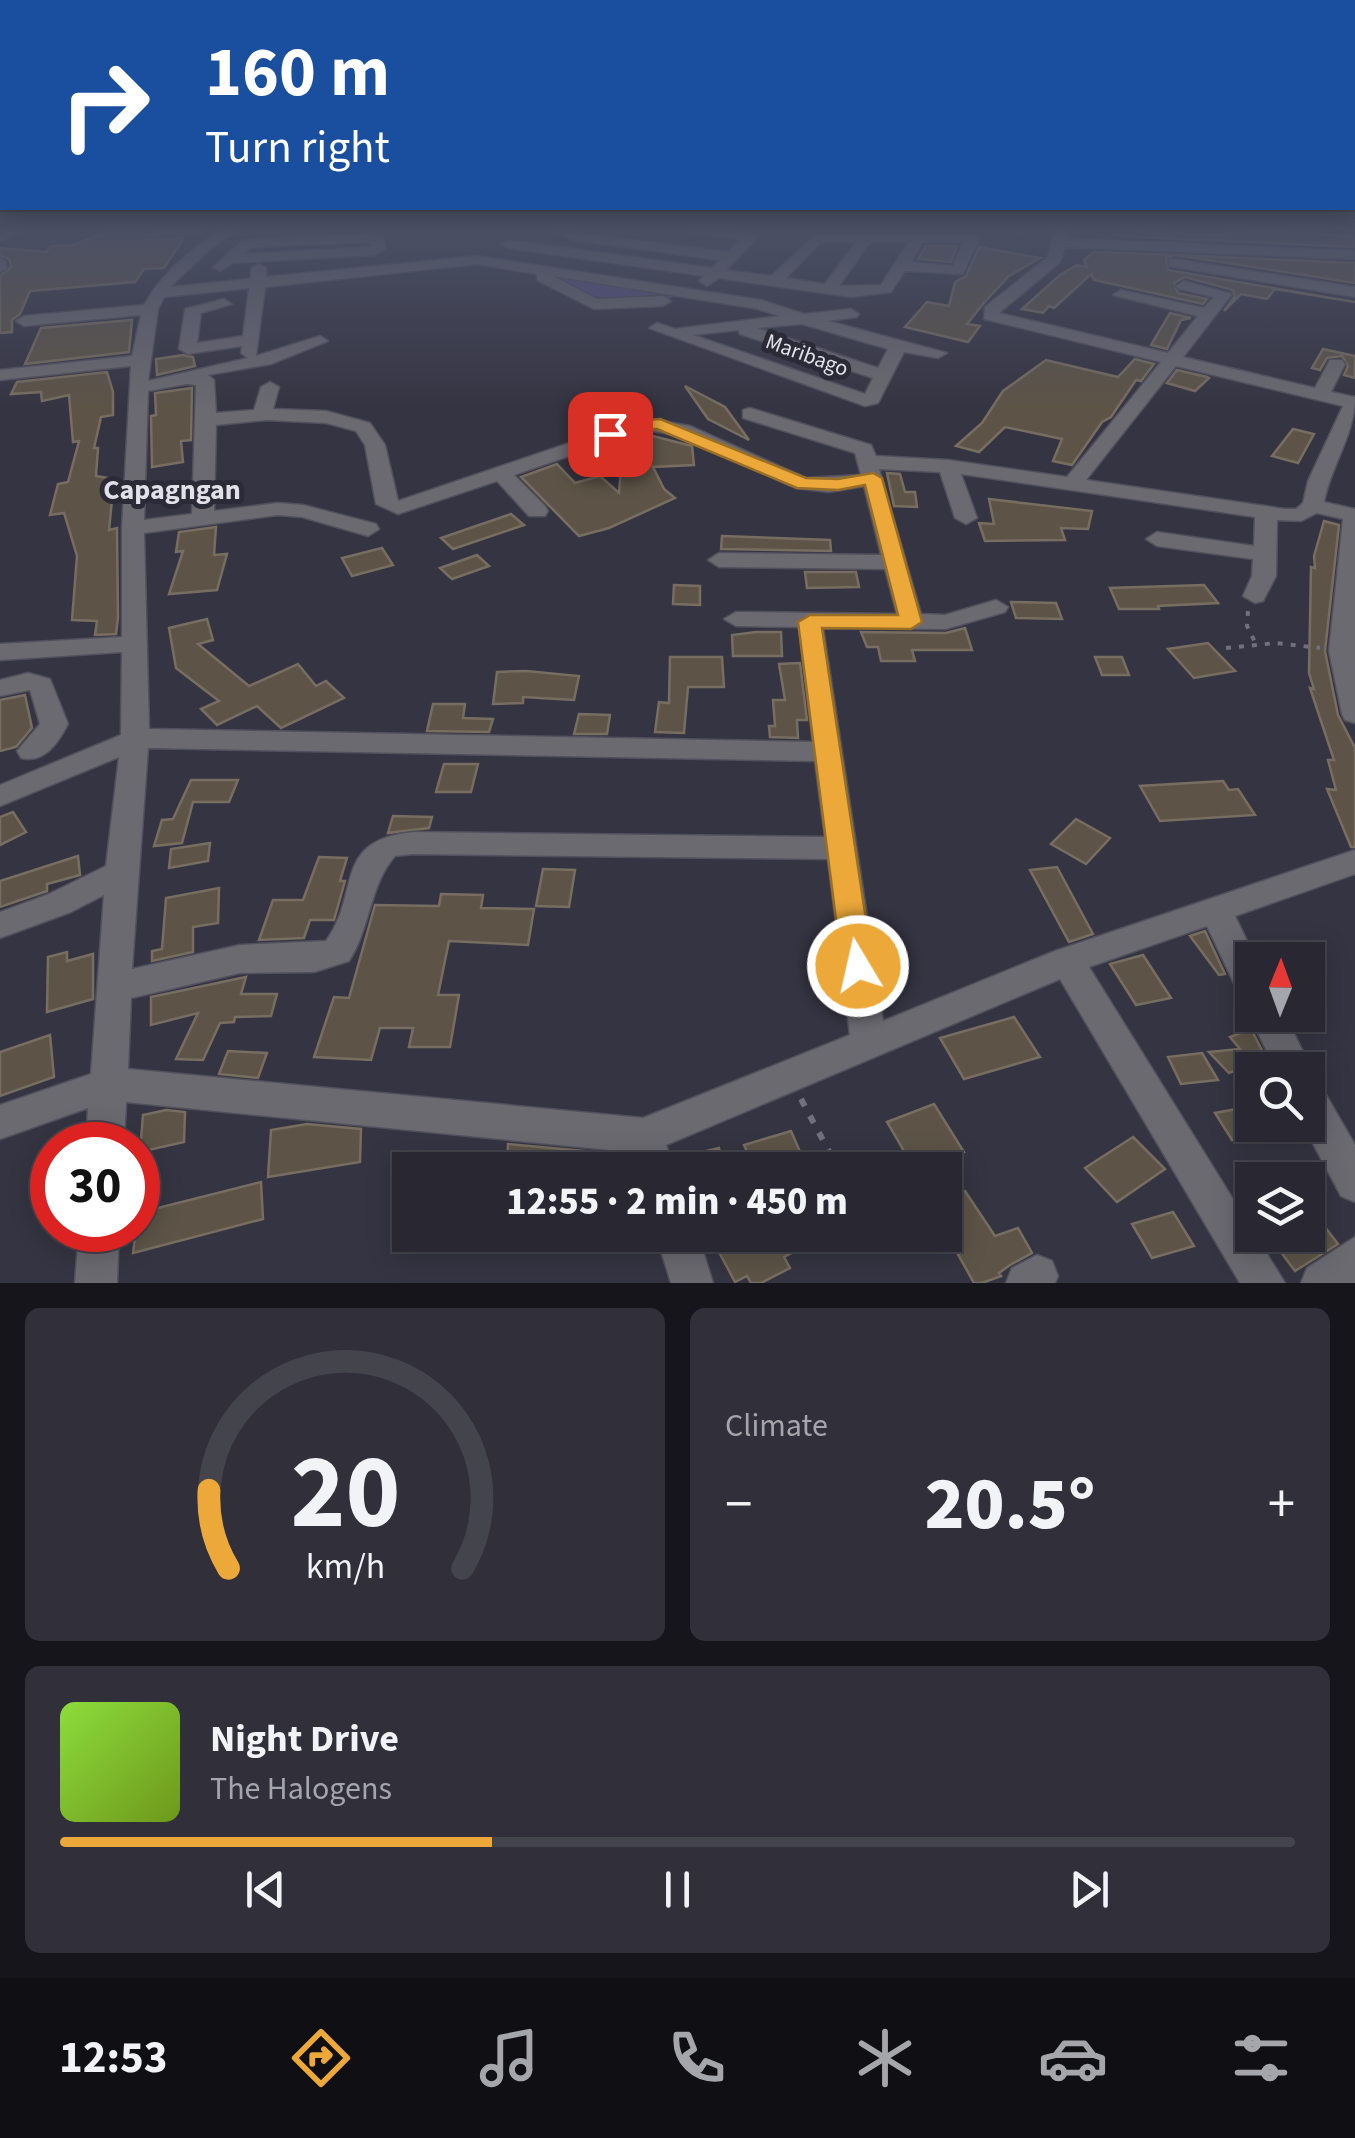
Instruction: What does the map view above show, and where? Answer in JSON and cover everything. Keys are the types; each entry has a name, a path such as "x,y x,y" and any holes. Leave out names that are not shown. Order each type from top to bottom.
{"street":[{"path":"107,1122 120,872 135,740 133,373 162,290"},
{"path":"24,321 196,290"},
{"path":"244,290 255,292"},
{"path":"255,292 250,349 188,349 193,309 255,292 270,290"},
{"path":"657,290 765,306 799,320 898,347 938,353"},
{"path":"691,295 697,290"},
{"path":"207,420 262,416 342,420 363,427 374,445 385,498 391,506 419,503 636,425 652,423 668,426 803,484 838,485 871,470 948,466 1266,513 1301,514 1313,506 1318,481 1354,402 990,316 1016,290"},
{"path":"1072,484 1224,294 1203,290"},
{"path":"1121,295 1205,313"},
{"name":"Maribago","path":"851,314 736,327 665,330 865,400 871,399 898,347"},
{"path":"736,327 882,375"},
{"path":"6,374 133,373 254,363 320,341"},
{"path":"6,374 27,349"},
{"path":"1320,395 1336,364"},
{"path":"72,378 111,372 202,378 206,382 203,518"},
{"path":"262,416 270,386"},
{"path":"750,414 859,446 871,470 911,622"},
{"path":"948,466 966,518"},
{"path":"500,472 536,510"},
{"path":"1313,506 1354,515 1346,648 1352,699"},
{"path":"132,528 290,510 368,529"},
{"path":"1254,596 1264,576 1266,513"},
{"path":"1157,538 1265,554"},
{"path":"719,560 894,562"},
{"path":"736,618 810,622 962,621 996,607"},
{"path":"810,622 870,1045"},
{"path":"0,652 132,644"},
{"path":"0,688 28,682 40,684 54,724 48,736 31,751"},
{"path":"0,796 135,740 172,737 404,746 828,752"},
{"path":"114,987 240,959 314,958 337,952 344,944 376,855 386,846 840,848"},
{"path":"652,1152 790,1078 870,1045 909,1024 1067,961 1355,862"},
{"path":"0,925 60,904 120,872"},
{"path":"1215,909 1235,951"},
{"path":"1067,961 1267,1277"},
{"path":"0,1122 110,1084 642,1152"},
{"path":"1325,1129 1355,1183"},
{"path":"96,1283 98,1252"},
{"path":"682,1252 692,1283"},
{"path":"1322,1283 1335,1280 1355,1258"}],"path":[{"path":"1254,596 1247,616 1256,644"},
{"path":"1226,648 1296,644 1346,648"},
{"path":"790,1078 829,1152"}],"shaded area":[{"path":"579,290 639,290 680,296 628,302"}],"building":[{"path":"0,290 43,290 30,291 20,314 12,320 12,332 0,333"},
{"path":"953,290 996,290 967,324 980,326 968,342 905,327 927,302 949,306"},
{"path":"1043,290 1074,290 1043,313 1022,309"},
{"path":"1139,290 1177,290 1207,299 1203,304"},
{"path":"1233,290 1274,290 1267,299 1241,294 1224,311 1235,296"},
{"path":"1170,313 1191,318 1181,320 1167,349 1151,345"},
{"path":"132,320 129,352 25,364 41,328"},
{"path":"1323,349 1355,356 1355,378 1344,375 1348,366 1342,356 1327,358 1320,370 1312,368"},
{"path":"193,357 195,366 157,375 156,359"},
{"path":"1135,359 1154,364 1141,381 1136,380 1072,465 1053,461 1062,439 1005,427 979,452 956,446 982,423 1003,391 1046,360 1118,377"},
{"path":"1177,370 1209,378 1195,391 1167,383"},
{"path":"107,372 113,392 113,415 101,417 94,448 98,448 96,476 108,478 107,490 113,490 109,530 117,528 118,618 116,634 95,635 97,621 72,620 77,556 64,513 50,515 58,484 68,482 79,441 73,442 69,395 42,401 41,392 11,394 17,382"},
{"path":"685,386 725,407 749,440 708,419"},
{"path":"192,388 191,440 181,441 183,462 152,467 151,416 156,415 155,393"},
{"path":"1293,429 1314,434 1298,463 1272,456"},
{"path":"645,434 692,446 694,465 653,467 664,489 675,498 609,528 579,536 521,477 557,464 575,483 600,476 619,493 623,442"},
{"path":"887,473 900,474 905,492 915,492 917,507 894,506"},
{"path":"989,499 1092,511 1088,529 1061,528 1065,540 985,541 979,523 994,524"},
{"path":"511,514 524,525 453,549 441,538"},
{"path":"1324,521 1339,525 1325,651 1338,715 1355,748 1355,847 1351,847 1327,789 1336,790 1328,760 1334,760 1310,688 1314,689 1309,673 1311,567 1315,568 1314,556"},
{"path":"216,527 214,555 227,554 217,590 169,594 183,551 176,552 179,532"},
{"path":"722,536 830,540 831,551 721,549"},
{"path":"382,548 393,565 352,576 342,558"},
{"path":"477,555 489,566 452,579 440,568"},
{"path":"805,572 856,572 859,587 807,588"},
{"path":"674,585 700,586 700,605 673,604"},
{"path":"1204,585 1218,603 1119,609 1110,588"},
{"path":"1011,602 1056,603 1062,619 1016,618"},
{"path":"207,619 213,640 198,644 249,686 298,664 316,686 326,681 344,698 281,728 257,706 217,725 201,709 219,701 176,668 169,628"},
{"path":"965,628 972,650 912,650 915,661 881,661 878,647 867,647 861,632 946,633"},
{"path":"781,632 782,656 733,656 732,635"},
{"path":"1208,643 1235,671 1194,678 1168,649"},
{"path":"670,657 722,657 724,687 688,687 684,733 655,732 659,702 669,703"},
{"path":"1095,657 1122,657 1129,675 1102,675"},
{"path":"800,663 807,720 797,720 798,738 770,737 769,726 775,726 773,700 785,700 779,664"},
{"path":"497,672 579,676 574,700 523,697 523,703 493,704"},
{"path":"25,695 32,728 16,747 0,751 0,700"},
{"path":"433,704 465,704 463,718 493,719 489,732 427,731"},
{"path":"579,714 610,715 607,734 574,734"},
{"path":"444,764 478,764 471,792 436,792"},
{"path":"191,780 238,780 229,802 193,802 182,843 154,846 162,820 173,819"},
{"path":"1223,781 1229,790 1238,789 1255,815 1160,821 1140,786"},
{"path":"13,812 26,832 0,845 0,817"},
{"path":"393,816 432,817 429,828 388,833"},
{"path":"1076,819 1110,838 1086,864 1051,844"},
{"path":"210,843 208,861 169,868 171,849"},
{"path":"78,856 80,875 47,884 47,891 0,907 0,881"},
{"path":"319,857 347,858 334,920 310,920 304,938 259,940 273,900 303,900"},
{"path":"1057,867 1093,934 1069,942 1030,870"},
{"path":"543,869 575,870 569,907 536,906"},
{"path":"219,888 218,923 193,927 193,952 152,961 152,951 162,949 166,898"},
{"path":"441,894 483,895 481,908 534,909 528,945 449,941 438,995 459,995 450,1047 409,1047 413,1028 380,1028 371,1060 314,1057 334,997 349,998 375,905 439,906"},
{"path":"1205,931 1225,974 1219,975 1190,936"},
{"path":"67,952 67,961 93,954 93,999 47,1012 48,957"},
{"path":"1143,955 1171,998 1136,1005 1110,964"},
{"path":"246,977 241,994 277,994 271,1016 235,1017 234,1022 220,1023 203,1060 176,1059 198,1013 151,1025 151,997"},
{"path":"1014,1017 1040,1057 964,1079 940,1038"},
{"path":"1253,1032 1263,1052 1235,1052 1235,1071 1229,1073 1209,1052 1240,1049 1230,1037"},
{"path":"50,1035 54,1077 0,1096 0,1052"},
{"path":"228,1051 267,1053 258,1078 219,1074"},
{"path":"1202,1053 1218,1080 1181,1084 1168,1057"},
{"path":"934,1104 964,1152 904,1152 887,1122"},
{"path":"1235,1109 1235,1139 1232,1140 1215,1113"},
{"path":"166,1110 185,1112 184,1142 160,1147 160,1122 142,1122 143,1115"},
{"path":"307,1124 361,1129 360,1162 268,1177 271,1130"},
{"path":"791,1131 800,1152 747,1152 744,1145"},
{"path":"1133,1137 1165,1169 1117,1202 1085,1168"},
{"path":"508,1144 595,1152 508,1152"},
{"path":"261,1182 263,1219 160,1246 160,1207"},
{"path":"965,1191 995,1236 1018,1228 1032,1253 999,1273 1001,1276 982,1283 974,1283 957,1252 962,1252"},
{"path":"1173,1212 1194,1246 1152,1258 1132,1224"},
{"path":"1325,1227 1338,1244 1295,1271 1281,1252 1325,1252"},
{"path":"719,1252 793,1252 784,1257 790,1268 761,1283 751,1283 747,1276 735,1282"}],"district":[{"name":"Capagngan","path":"172,490"}],"route":[{"path":"610,434 636,425 660,424 803,484 838,485 873,478 911,622 810,622 858,966"}]}
